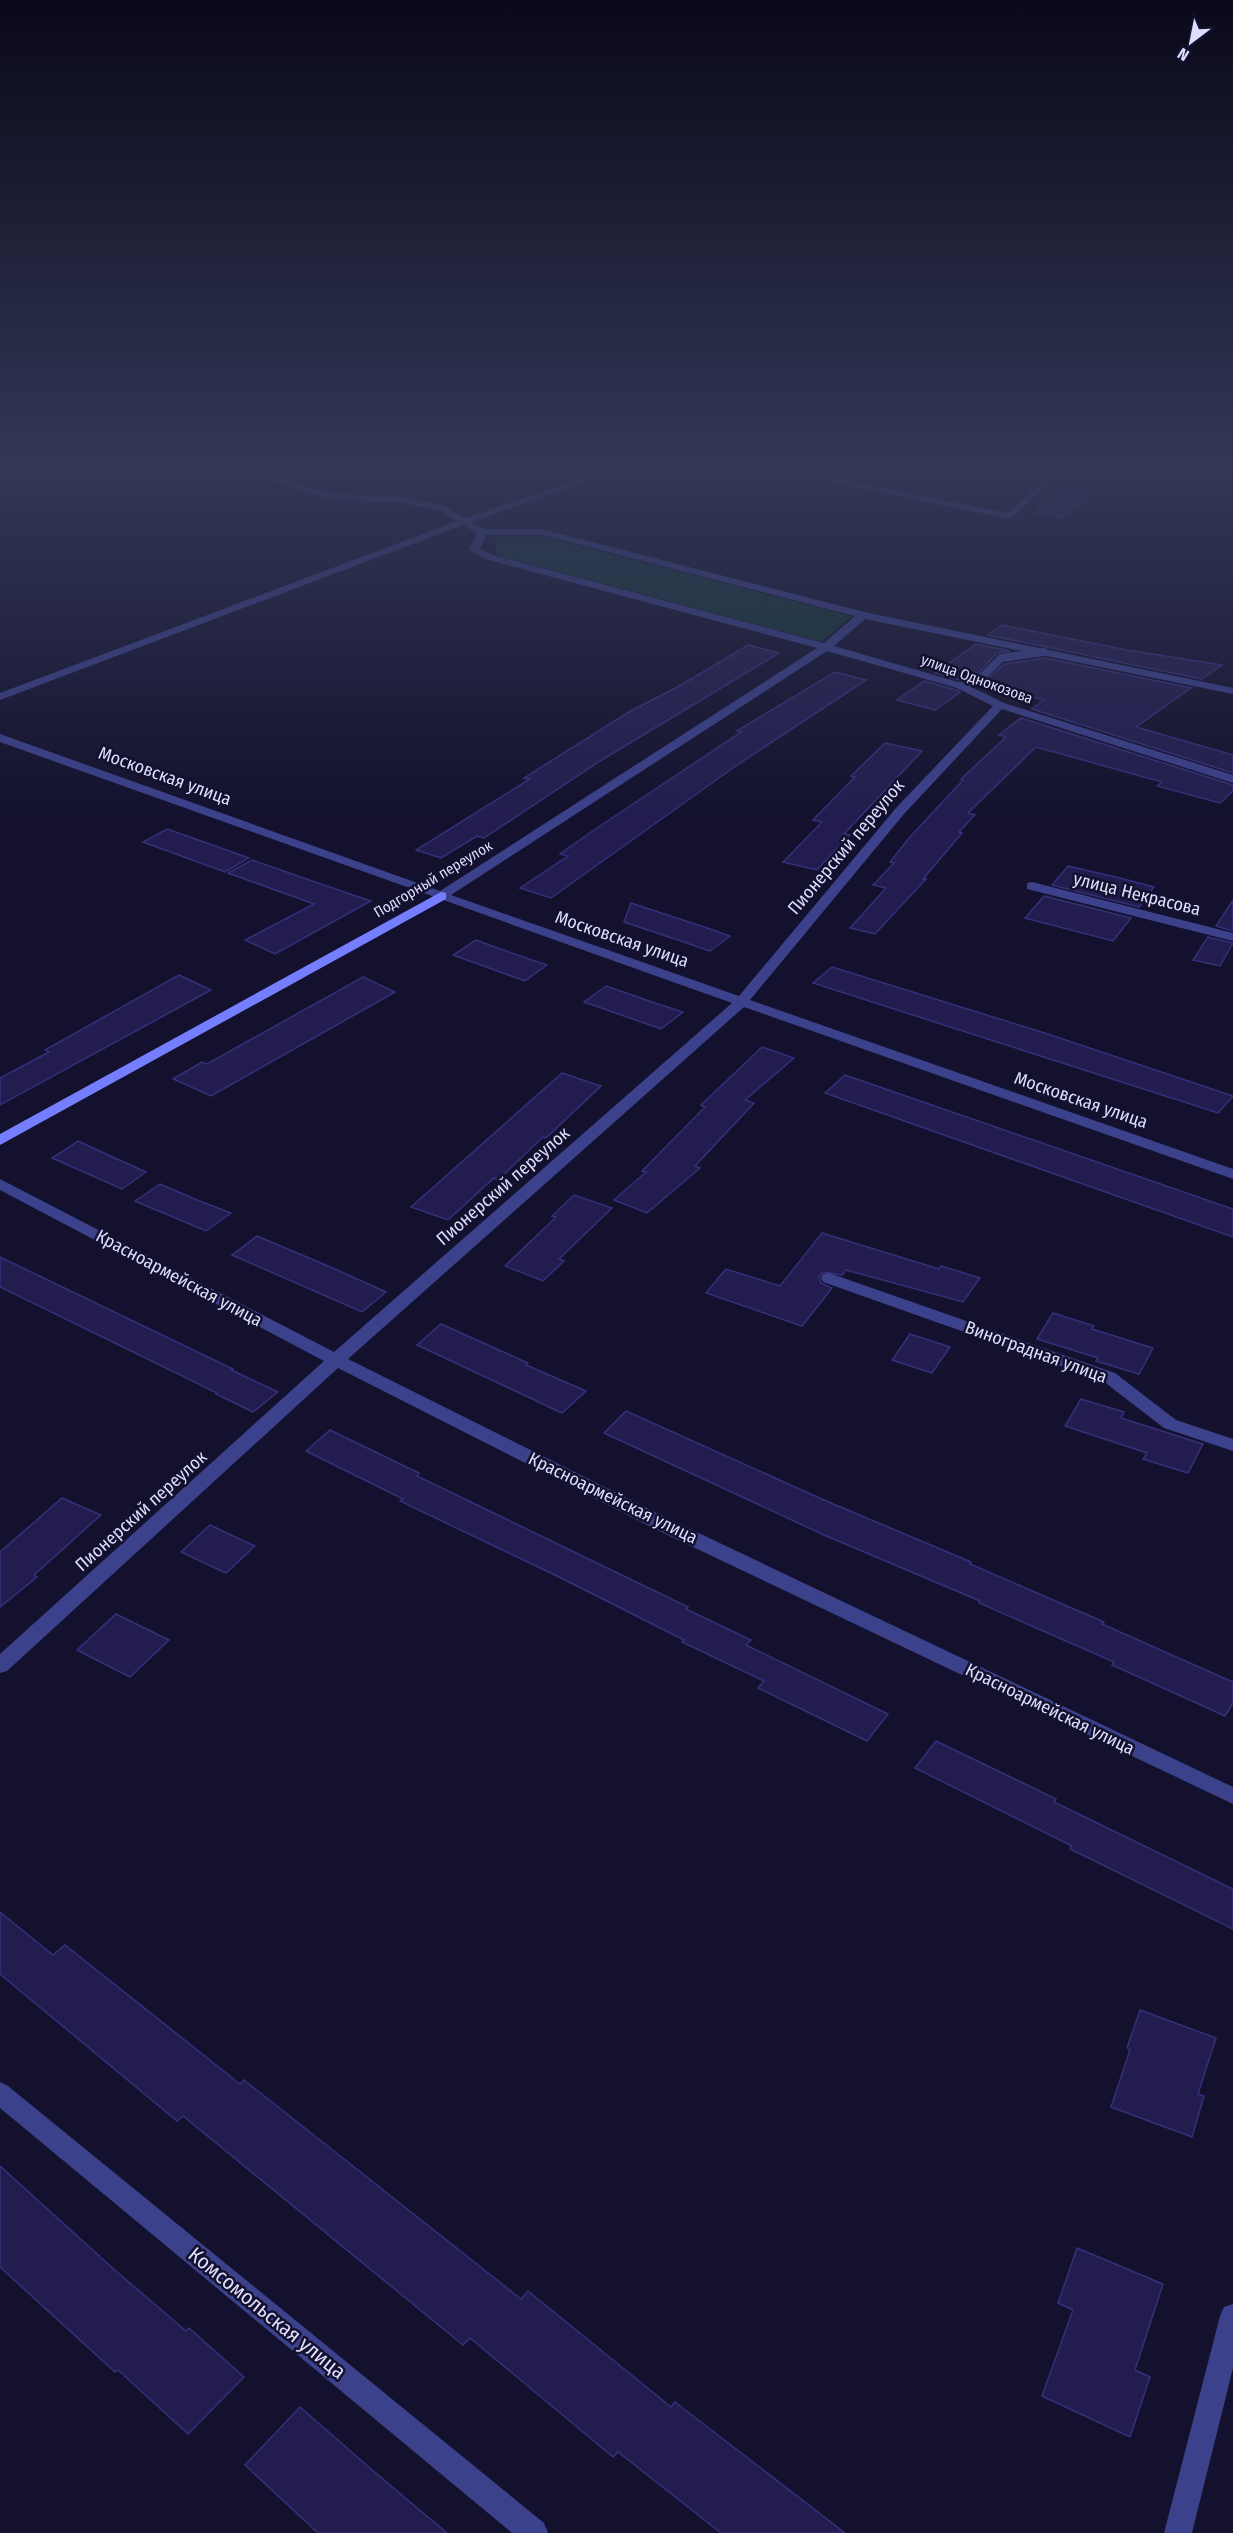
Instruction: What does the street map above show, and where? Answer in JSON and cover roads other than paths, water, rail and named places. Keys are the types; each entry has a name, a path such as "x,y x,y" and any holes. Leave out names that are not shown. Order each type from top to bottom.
{"main road":[{"name":"Подгорный переулок","path":"0,1140 441,896"}],"street":[{"path":"0,697 303,582"},
{"name":"улица Однокозова","path":"583,582 826,647 961,686 1000,705 1233,779"},
{"path":"736,582 862,615 1233,691"},
{"name":"Подгорный переулок","path":"441,896 826,647 862,615"},
{"name":"Пионерский переулок","path":"0,1666 336,1360 741,1002 900,812 1000,705"},
{"name":"Московская улица","path":"0,738 441,896 1233,1174"},
{"name":"улица Некрасова","path":"1032,886 1233,937"},
{"name":"Красноармейская улица","path":"0,1184 336,1360 660,1523 1233,1796"},
{"name":"Виноградная улица","path":"829,1278 1109,1377 1170,1424 1233,1445"},
{"name":"Комсомольская улица","path":"0,2093 534,2533"},
{"path":"1178,2533 1233,2316"}],"lane":[{"path":"961,686 982,677 1001,658 1044,652"}]}
